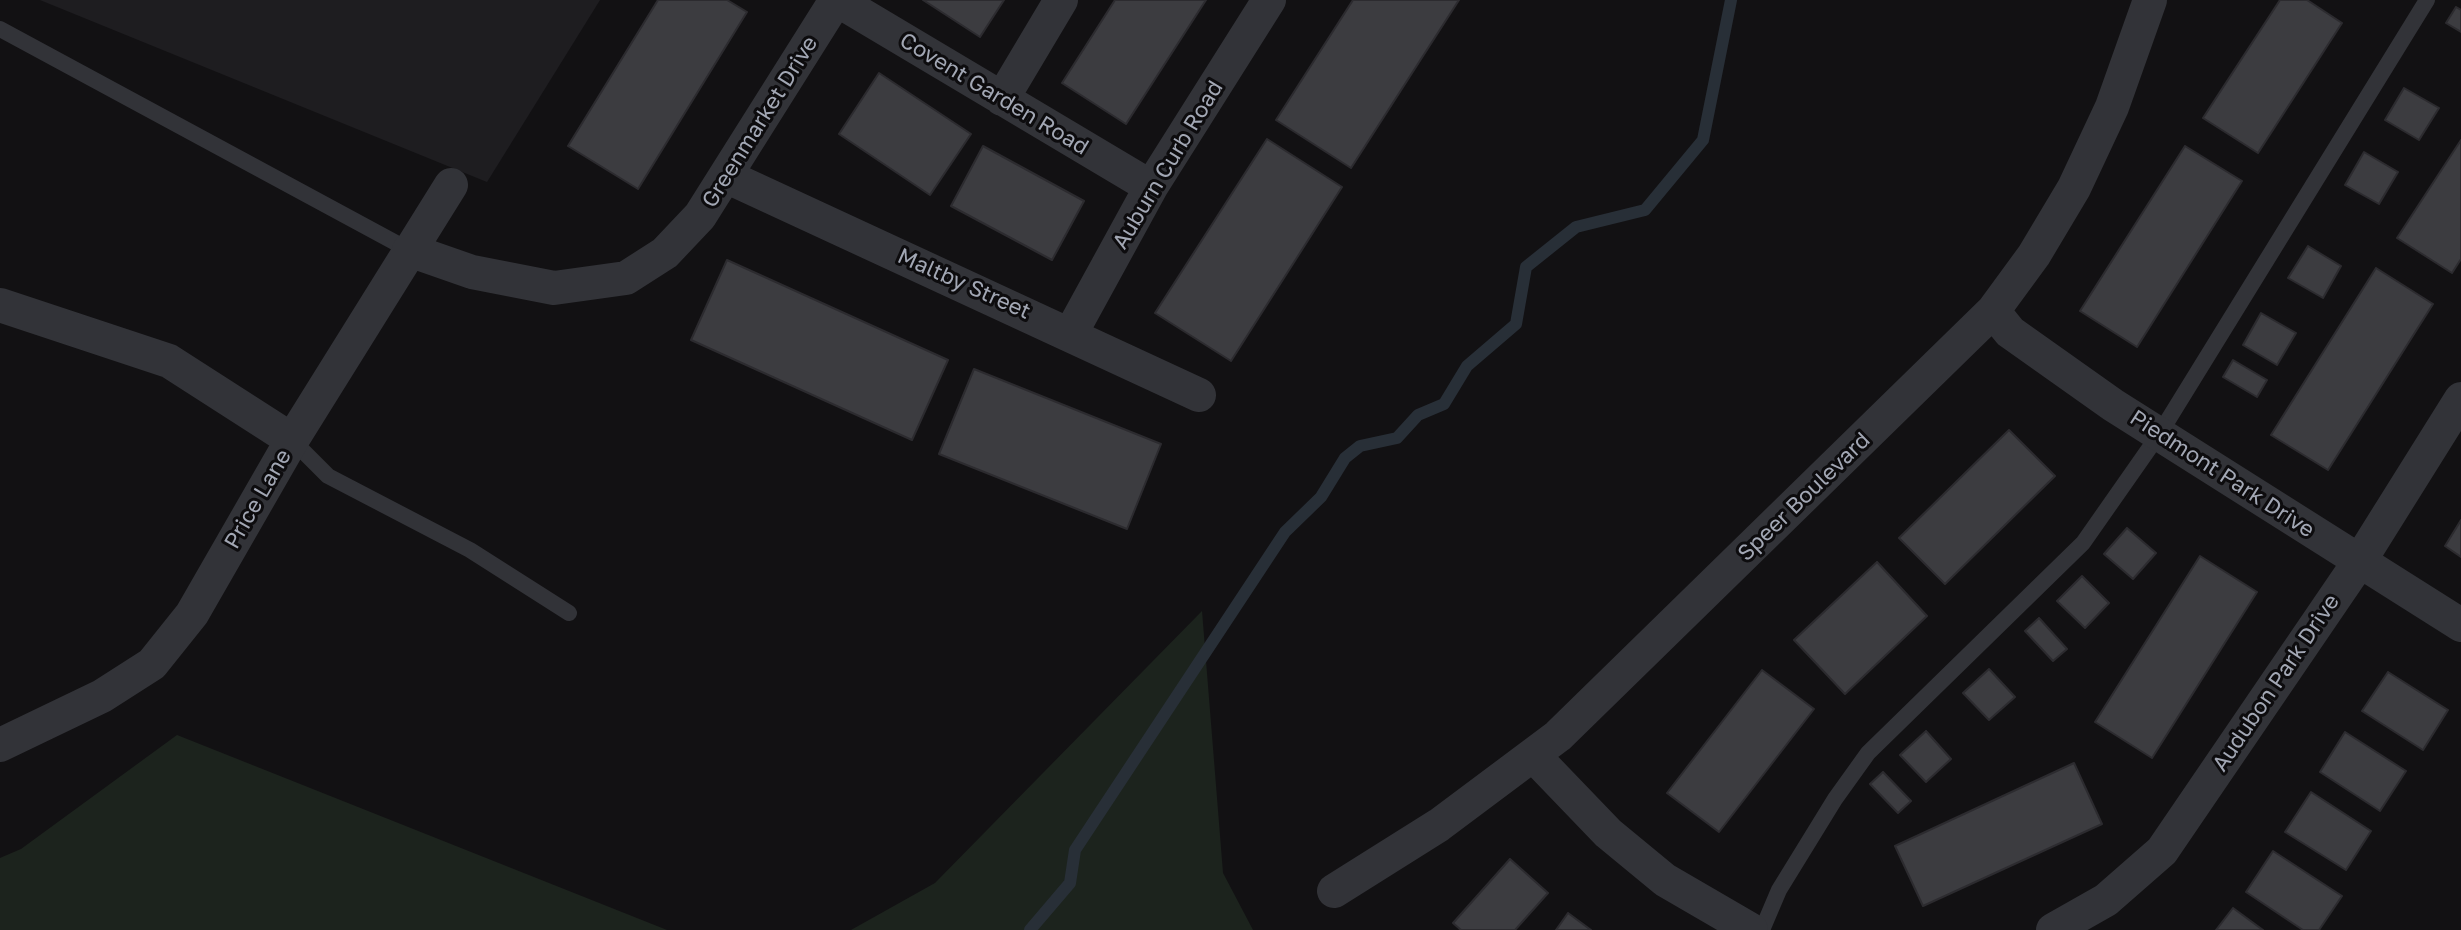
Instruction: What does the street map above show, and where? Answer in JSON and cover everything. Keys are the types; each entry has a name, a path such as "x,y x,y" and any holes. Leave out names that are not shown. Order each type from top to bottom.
{"street":[{"name":"Covent Garden Road","path":"836,0 1151,187"},
{"name":"Greenmarket Drive","path":"409,250 472,272 554,288 626,278 665,253 700,216 728,177 836,0"},
{"path":"1002,99 1061,0"},
{"name":"Auburn Curb Road","path":"1071,333 1151,187 1269,0"},
{"name":"Speer Boulevard","path":"1334,891 1439,825 1533,755 1598,697 1993,311 2034,255 2074,188 2112,107 2150,0"},
{"name":"Maltby Street","path":"728,177 1071,333 1199,395"},
{"name":"Price Lane","path":"0,745 102,696 152,664 192,614 292,440 451,185"},
{"path":"0,305 169,361 292,440"},
{"name":"Piedmont Park Drive","path":"1993,311 2010,332 2113,405 2461,625"},
{"name":"Audubon Park Drive","path":"2053,930 2106,900 2162,851 2359,562 2461,399"},
{"path":"1533,755 1608,833 1665,880 1751,930"}],"lane":[{"path":"1762,930 1779,890 1835,799 1868,753 2083,543 2160,433 2427,0"},
{"path":"0,29 409,250"},
{"path":"292,440 328,476 470,550 569,613"}],"shaded area":[{"path":"40,0 600,0 487,182"},
{"path":"1202,611 1223,873 1253,930 851,930 935,883"},
{"path":"177,735 667,930 0,930 0,858 21,849"}],"building":[{"path":"658,0 727,0 747,12 638,189 568,146"},
{"path":"923,0 1004,0 980,37"},
{"path":"1115,0 1206,0 1126,124 1062,83"},
{"path":"1353,0 1459,0 1351,168 1276,120"},
{"path":"2280,0 2307,0 2342,23 2258,153 2203,118"},
{"path":"2456,7 2461,10 2461,32 2446,23"},
{"path":"879,73 971,134 930,195 839,134"},
{"path":"2404,88 2439,108 2419,140 2385,120"},
{"path":"1267,139 1342,187 1231,361 1155,313"},
{"path":"2461,140 2461,259 2452,273 2397,238"},
{"path":"983,146 1084,201 1052,260 951,206"},
{"path":"2185,146 2242,181 2137,347 2080,311"},
{"path":"2364,152 2398,172 2379,204 2345,185"},
{"path":"2308,246 2341,266 2323,298 2288,278"},
{"path":"727,260 948,360 912,440 691,340"},
{"path":"2376,268 2433,304 2328,470 2271,435"},
{"path":"2261,313 2296,333 2277,365 2243,345"},
{"path":"2233,360 2267,380 2257,397 2223,377"},
{"path":"974,369 1161,444 1127,529 939,454"},
{"path":"2009,430 2055,476 1945,584 1899,538"},
{"path":"2461,520 2461,557 2445,546"},
{"path":"2127,528 2156,553 2133,579 2104,554"},
{"path":"2200,556 2257,592 2152,758 2095,722"},
{"path":"1877,562 1927,616 1845,694 1794,640"},
{"path":"2082,576 2109,603 2085,628 2057,601"},
{"path":"2039,618 2067,649 2053,661 2025,631"},
{"path":"1989,669 2015,697 1989,720 1963,693"},
{"path":"1762,670 1814,709 1719,832 1667,793"},
{"path":"2388,672 2448,710 2423,750 2362,711"},
{"path":"1926,731 1951,759 1926,782 1900,755"},
{"path":"2345,732 2406,771 2380,811 2320,772"},
{"path":"2074,763 2102,824 1923,906 1895,846"},
{"path":"1883,772 1911,801 1898,813 1870,784"},
{"path":"2311,792 2371,831 2346,870 2285,832"},
{"path":"2273,851 2342,896 2319,930 2303,930 2246,892"},
{"path":"1510,859 1548,893 1515,930 1461,930 1453,923"},
{"path":"2233,908 2263,930 2216,930"},
{"path":"1568,913 1591,930 1556,930"}],"waterway":[{"path":"1030,930 1070,883 1075,850 1285,532 1321,497 1345,458 1360,446 1397,438 1418,415 1444,404 1467,366 1516,324 1526,267 1576,227 1645,210 1703,140 1731,0"}]}
